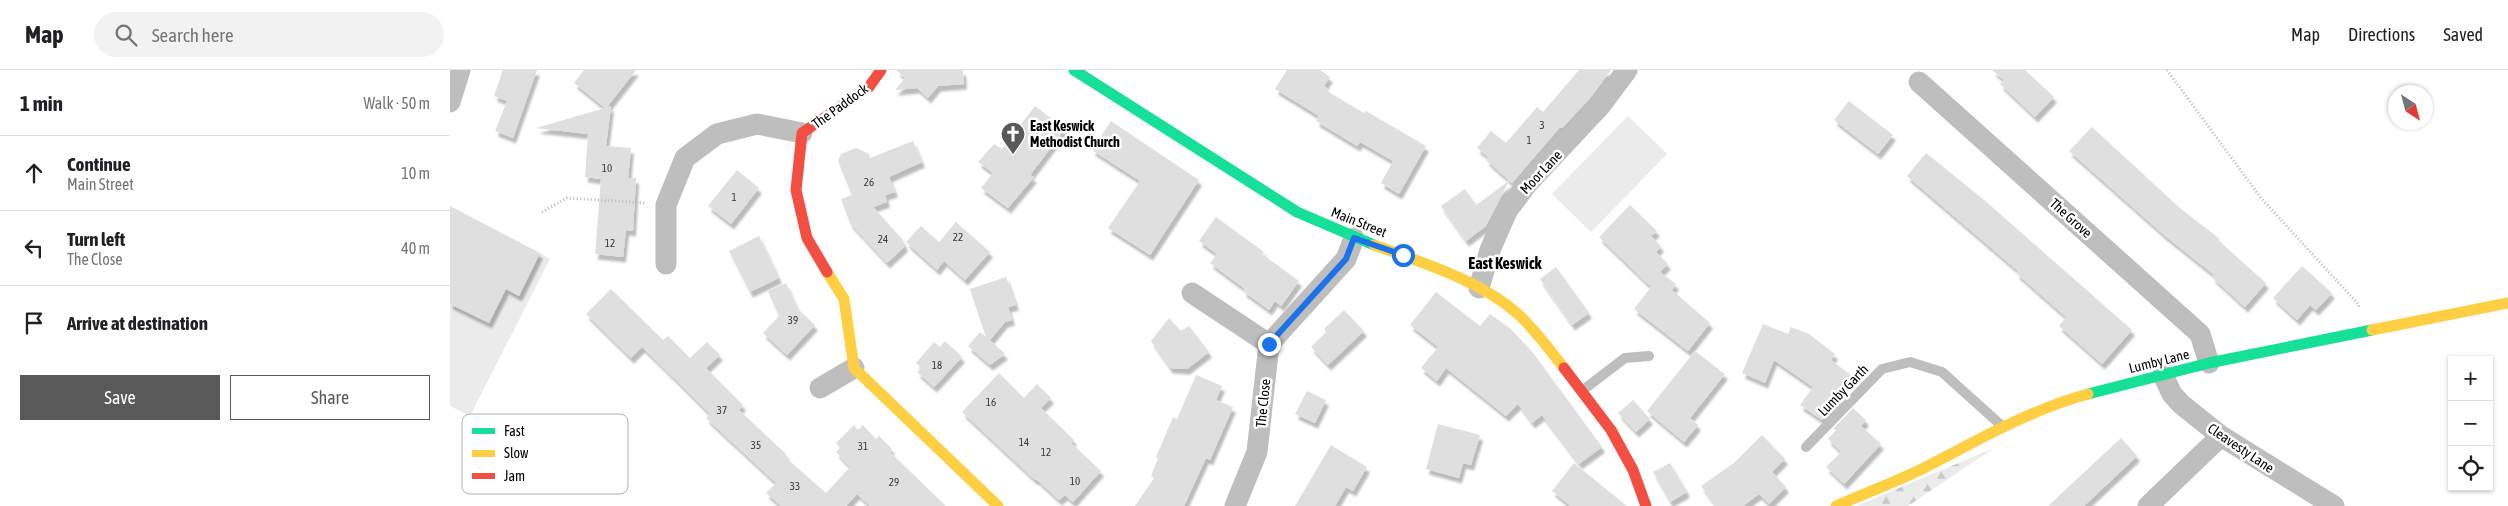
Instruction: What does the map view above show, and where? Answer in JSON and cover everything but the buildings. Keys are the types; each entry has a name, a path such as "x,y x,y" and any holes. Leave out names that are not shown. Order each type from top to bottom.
{"street":[{"path":"450,102 460,70"},
{"name":"The Paddock","path":"854,368 844,299 807,238 796,190 802,133 869,87 881,70"},
{"name":"Main Street","path":"1074,70 1297,212 1354,238 1440,269 1480,288 1518,314 1545,343 1583,390 1616,438 1633,470 1646,506"},
{"name":"Moor Lane","path":"1480,288 1490,250 1507,211 1528,184 1601,105 1626,70"},
{"name":"The Grove","path":"1919,82 2200,334 2209,363"},
{"path":"666,264 666,205 685,158 717,134 757,124 802,133"},
{"path":"1192,293 1269,344 1346,259 1354,238"},
{"name":"Lumby Lane","path":"1836,506 1922,470 2003,426 2070,399 2209,363 2508,303"},
{"name":"The Close","path":"1235,506 1257,452 1269,344"},
{"path":"820,388 854,368 998,506"},
{"name":"Cleavesty Lane","path":"2162,375 2172,394 2181,404 2221,436 2324,503"},
{"path":"2148,506 2221,436"}],"lane":[{"path":"1583,390 1625,358 1649,356"},
{"name":"Lumby Garth","path":"1806,447 1882,369 1910,362 1942,372 2003,426"}],"path":[{"path":"2167,70 2261,198 2358,305 2356,334"},
{"path":"542,212 567,198 666,205"}],"green space":[{"path":"1628,116 1667,154 1591,232 1552,194"},
{"path":"540,253 550,259 471,414 466,414 450,406 450,304 506,289 519,295"},
{"path":"1994,448 1908,506 1857,506 1868,501"}],"traffic: fast":[{"path":"1074,70 1297,212 1374,245"},
{"path":"2088,394 2209,363 2372,330"}],"traffic: slow":[{"path":"1374,245 1469,282 1504,303 1519,315 1564,368"},
{"path":"827,272 844,299 854,368 998,506"},
{"path":"2372,330 2508,303"},
{"path":"1836,506 1913,473 2024,417 2088,394"}],"traffic: jam":[{"path":"827,272 807,238 796,190 802,133 869,87 881,70"},
{"path":"1564,368 1611,430 1633,470 1646,506"}],"place":[{"name":"East Keswick Methodist Church","path":"1013,155"}],"district":[{"name":"East Keswick","path":"1505,263"}],"route":[{"path":"1269,344 1346,259 1354,238 1403,255"}]}
